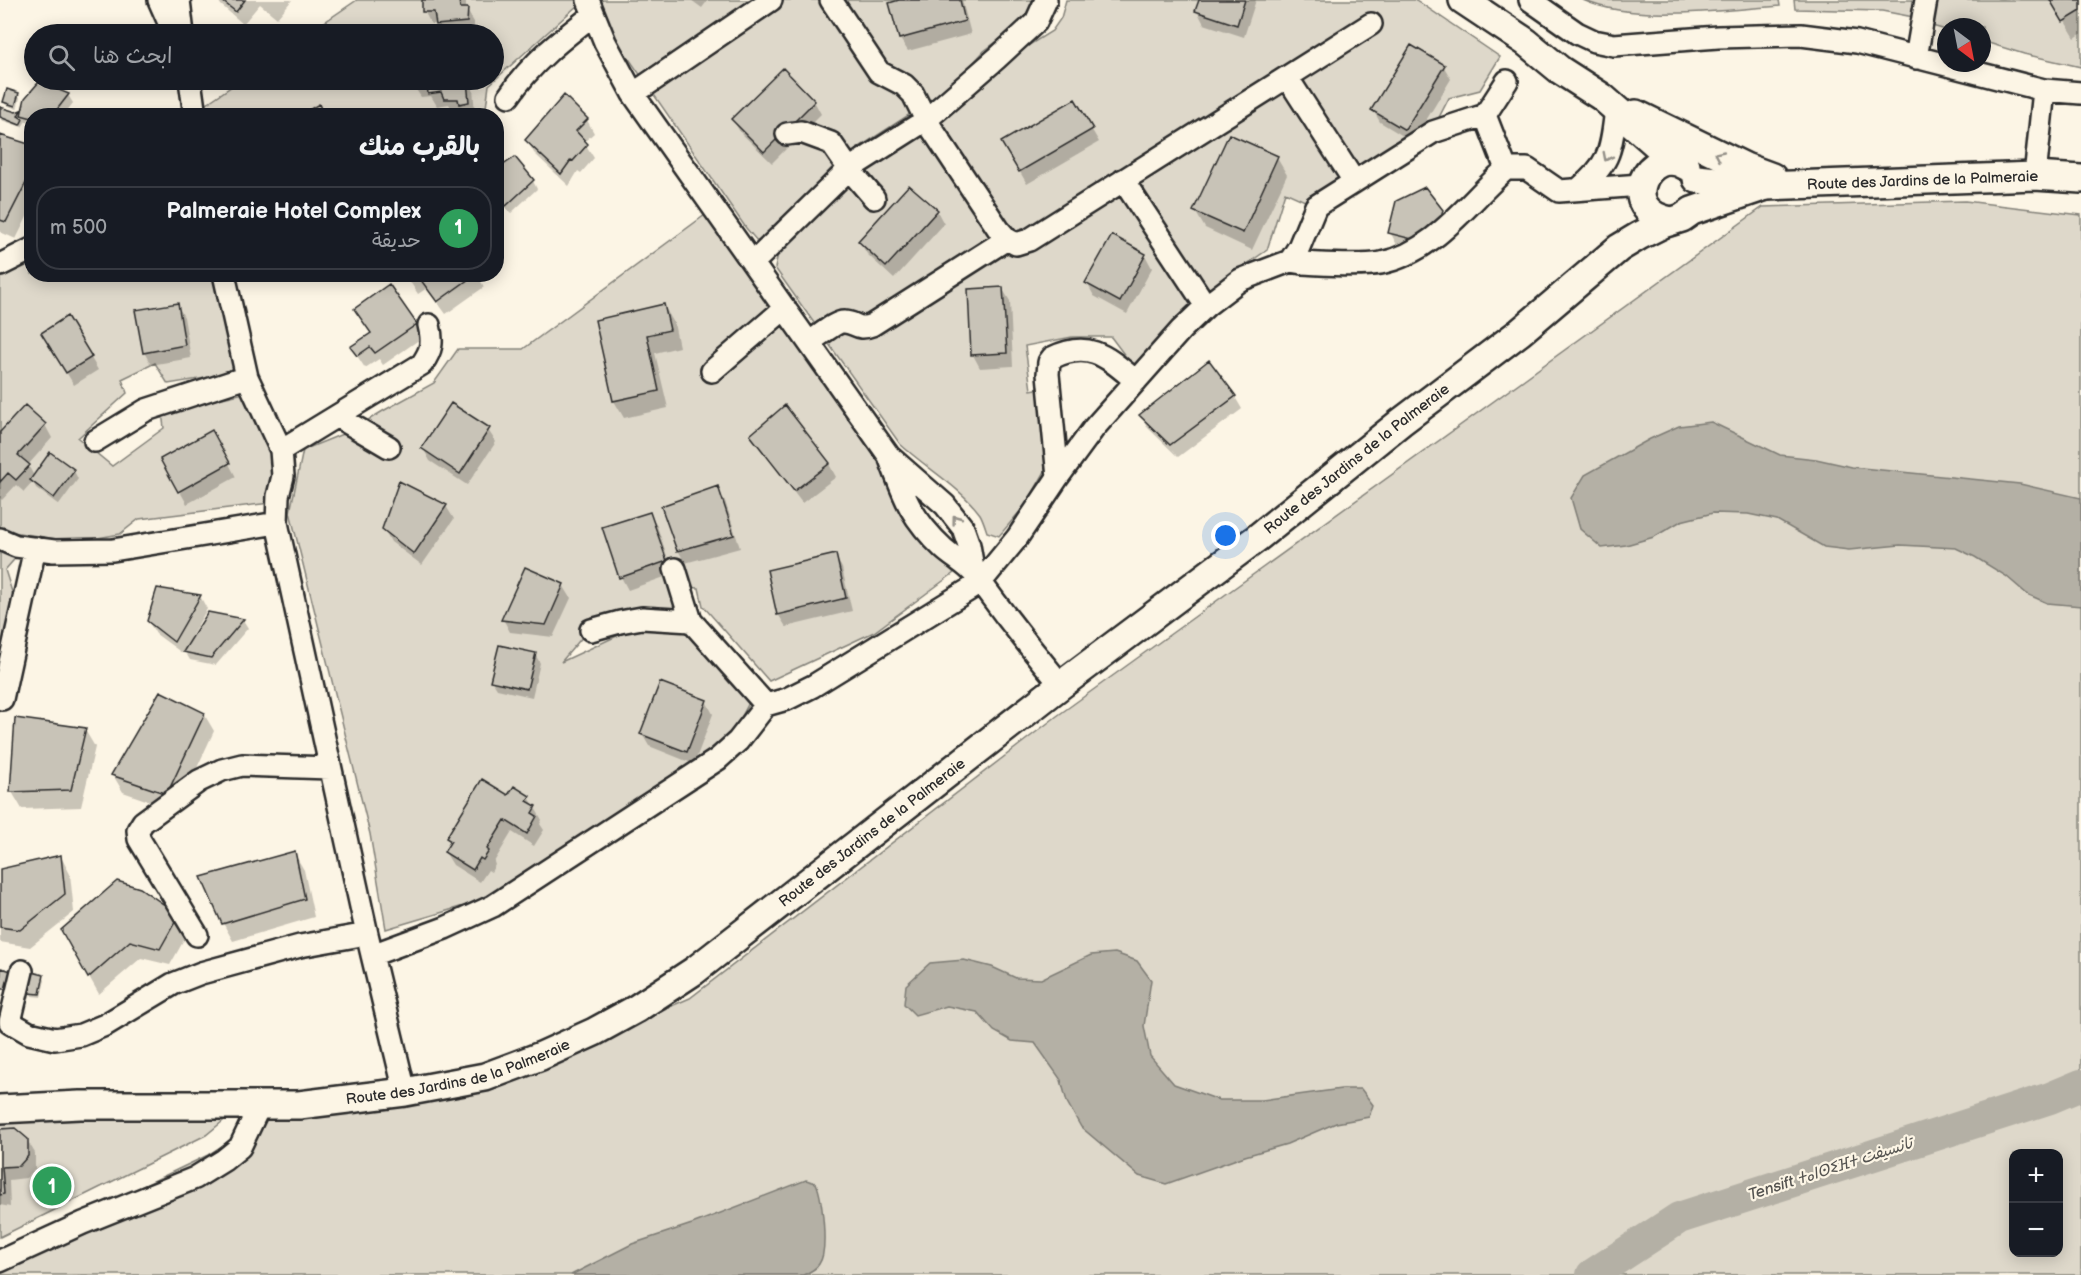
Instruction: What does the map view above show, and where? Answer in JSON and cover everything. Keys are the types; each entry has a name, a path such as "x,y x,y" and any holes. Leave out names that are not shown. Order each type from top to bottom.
{"street":[{"path":"159,0 170,24"},
{"path":"179,0 182,24"},
{"path":"633,94 771,0"},
{"path":"831,0 879,72 904,85 913,94 926,120 1007,239 1016,244 1029,240 1371,24"},
{"path":"753,263 833,182 926,120 1036,22 1046,0"},
{"path":"372,956 445,928 493,906 718,759 738,741 766,705 787,699 813,686 977,578 1017,538 1094,428 1180,330 1240,280 1290,261 1312,264 1381,263 1409,252 1436,237 1506,169 1527,169 1559,191 1651,180 1681,163 1691,170 1697,179 1700,190 1698,201 1681,216 1659,219 1650,213 1651,180 1658,146 1526,42 1463,0"},
{"path":"1530,0 1577,33 1614,45 1718,37 1801,35 1857,42 2044,90 2081,93"},
{"path":"1916,57 1926,0"},
{"path":"509,96 520,79 563,38 590,8 616,65 633,94 889,456 945,505 963,528 977,578"},
{"path":"1287,77 1354,181"},
{"path":"1290,261 1299,247 1316,206 1433,132 1485,115 1507,81"},
{"path":"191,90 194,108"},
{"path":"2035,176 2044,90"},
{"path":"1609,107 1745,167 1793,185"},
{"path":"1580,188 1595,175 1605,162 1611,148 1609,107"},
{"path":"1485,115 1506,169"},
{"path":"787,134 801,132 831,143 849,170 874,198"},
{"name":"Route des Jardins de la Palmeraie","path":"1697,179 1766,186 2035,176 2081,179"},
{"path":"1123,180 1206,306"},
{"name":"Route des Jardins de la Palmeraie","path":"1619,248 1651,180"},
{"name":"Route des Jardins de la Palmeraie","path":"0,1109 80,1105 299,1105 405,1092 485,1077 541,1056 594,1032 636,1009 694,971 1061,685 1257,538 1401,422 1520,332 1619,248 1681,216 1766,186"},
{"path":"809,342 837,323 843,322 861,328 872,325 1007,239"},
{"path":"0,266 24,253"},
{"path":"226,282 247,377 281,450 283,476 278,496 277,523 367,934 405,1092"},
{"path":"712,371 785,308"},
{"path":"281,450 422,364 430,353 433,343 429,325"},
{"path":"1058,477 1048,374 1049,362 1052,358 1081,349 1093,351 1106,357 1137,381"},
{"path":"95,441 146,410 247,377"},
{"path":"338,417 388,447"},
{"path":"889,456 913,515 930,536 977,578 1061,685"},
{"path":"0,539 16,546 54,551 113,550 277,523"},
{"path":"2,699 35,548"},
{"path":"675,569 691,621 766,705"},
{"path":"591,630 642,618 691,621"},
{"path":"0,650 16,635"},
{"path":"197,935 139,839 138,830 143,822 199,781 222,770 242,765 330,768"},
{"path":"22,971 5,1021 29,1033 55,1039 81,1035 105,1025 172,984 201,974 300,946 367,934"},
{"path":"0,1261 195,1178 240,1147 260,1105"}],"shaded area":[{"path":"357,0 575,0 579,4 504,72 504,24 322,24"},
{"path":"598,0 1041,0 1032,20 984,51 950,88 838,161 763,244 757,241 746,228 614,37"},
{"path":"1066,0 1416,0 1500,57 1480,90 1449,98 1433,129 1316,206 1285,192 1267,250 1200,297 1135,369 1111,337 1072,337 1025,346 1031,390 1043,388 1048,466 1027,503 999,536 987,532 980,514 972,504 900,444 775,268 778,253 828,199 956,108 977,84 1002,62 1052,31 1061,18"},
{"path":"1583,0 1779,0 1780,6 1706,12 1653,13 1604,7"},
{"path":"1794,0 1922,0 1919,18 1882,11 1795,9"},
{"path":"1936,0 2081,0 2081,67 1991,44 1991,18 1937,18 1937,27 1932,26"},
{"path":"226,90 488,90 486,108 200,108"},
{"path":"1965,201 2081,215 2081,1275 0,1275 0,1254 208,1155 270,1115 484,1087 690,998 1057,716 1763,207"},
{"path":"705,215 784,319 888,467 893,497 907,523 954,573 874,632 769,681 703,606 699,588 670,586 679,615 597,620 561,662 634,628 688,624 752,697 725,748 487,899 386,929 370,834 290,512 303,450 350,431 434,383 458,349 523,349"},
{"path":"24,261 24,282 219,282 237,373 168,384 155,363 122,379 127,393 78,438 112,466 164,428 162,412 244,393 277,453 270,503 139,519 120,534 75,542 0,530 0,273"},
{"path":"1711,422 1780,455 1816,459 1852,467 2020,484 2081,498 2081,606 2047,603 2027,594 2006,576 1956,548 1900,545 1849,550 1824,547 1777,520 1748,514 1713,513 1681,521 1654,537 1626,545 1602,548 1580,529 1571,498 1585,475 1650,439 1679,426"},
{"path":"0,548 19,554 5,570 13,595 0,670"},
{"path":"1115,953 1137,961 1151,980 1144,1026 1150,1056 1174,1084 1219,1100 1262,1100 1341,1089 1361,1089 1373,1105 1369,1117 1336,1123 1287,1144 1166,1184 1139,1176 1081,1127 1067,1102 1061,1080 1035,1043 1012,1041 994,1031 977,1012 947,1006 915,1015 904,1004 906,985 930,963 964,960 992,967 1016,978 1041,979 1091,955"},
{"path":"234,1112 206,1135 0,1237 0,1123 57,1117"},
{"path":"806,1180 816,1183 818,1190 822,1211 824,1248 819,1264 803,1275 571,1275 632,1244 692,1224"}],"building":[{"path":"221,0 245,0 236,12"},
{"path":"422,0 459,0 460,8 468,8 467,22 446,24 436,24 434,12 422,12"},
{"path":"899,0 960,0 965,21 899,39 889,3"},
{"path":"1199,0 1245,0 1237,25 1195,11"},
{"path":"2050,0 2081,0 2081,11 2063,22"},
{"path":"1411,45 1445,65 1405,130 1371,110"},
{"path":"783,68 815,101 764,152 731,119"},
{"path":"7,89 19,93 15,106 3,102"},
{"path":"32,90 59,90 69,94 58,108 24,108 24,116 21,115 25,98"},
{"path":"428,90 468,90 469,102 459,104 458,99 444,99 441,92 428,94"},
{"path":"564,95 588,119 576,131 588,144 573,161 571,160 561,174 525,140"},
{"path":"1075,99 1093,129 1019,172 1001,142"},
{"path":"0,107 16,112 21,110 18,116 23,119 20,125 0,117"},
{"path":"1229,134 1278,156 1243,233 1193,211"},
{"path":"0,135 24,142 24,187 6,222 0,220"},
{"path":"515,157 534,180 506,206 504,204 504,165"},
{"path":"909,185 938,210 886,267 858,241"},
{"path":"1425,187 1443,210 1435,233 1420,241 1388,233 1396,201"},
{"path":"1112,235 1146,254 1120,302 1085,283"},
{"path":"422,282 465,282 437,302"},
{"path":"389,284 417,324 375,353 370,347 357,356 350,347 371,333 354,309"},
{"path":"1003,287 1007,353 971,355 968,289"},
{"path":"178,303 185,345 143,353 135,310"},
{"path":"664,304 670,330 647,335 659,391 613,401 595,320"},
{"path":"67,316 92,357 66,373 41,333"},
{"path":"1209,360 1236,396 1170,445 1139,415"},
{"path":"451,403 490,428 460,474 421,448"},
{"path":"25,405 46,424 18,455 30,465 16,480 8,473 0,482 0,432"},
{"path":"785,405 830,463 794,491 750,435"},
{"path":"212,430 230,463 178,492 160,459"},
{"path":"50,452 75,470 54,498 30,480"},
{"path":"399,481 447,505 414,554 382,529"},
{"path":"718,486 734,535 677,551 661,506"},
{"path":"650,512 667,561 619,578 602,527"},
{"path":"836,554 846,598 777,615 767,570"},
{"path":"525,567 564,584 546,625 501,620"},
{"path":"157,588 201,595 174,642 147,621"},
{"path":"208,612 244,619 211,658 183,652"},
{"path":"499,645 536,653 527,689 490,681"},
{"path":"660,682 707,700 687,752 640,734"},
{"path":"160,691 205,713 167,794 111,775"},
{"path":"15,718 86,728 71,790 10,792"},
{"path":"482,779 508,795 514,786 530,796 527,801 536,806 532,813 537,816 527,834 505,820 487,849 489,851 483,860 480,858 473,870 444,852 451,841 446,838"},
{"path":"295,851 305,899 222,924 201,877"},
{"path":"61,855 65,894 20,930 0,927 0,869"},
{"path":"117,881 140,888 179,915 160,949 130,941 88,978 61,930"},
{"path":"1,968 15,972 7,989 0,989"},
{"path":"32,972 44,975 40,994 28,993"},
{"path":"15,1128 28,1139 28,1156 19,1166 2,1167 4,1194 0,1195 0,1129"}],"waterway":[{"name":"Tensift ⵜⴰⵏⵙⵉⴼⵜ تانسيفت","path":"1592,1275 1679,1218 2050,1098 2081,1085"}],"place":[{"name":"Palmeraie Hotel Complex","path":"52,1186"}]}
